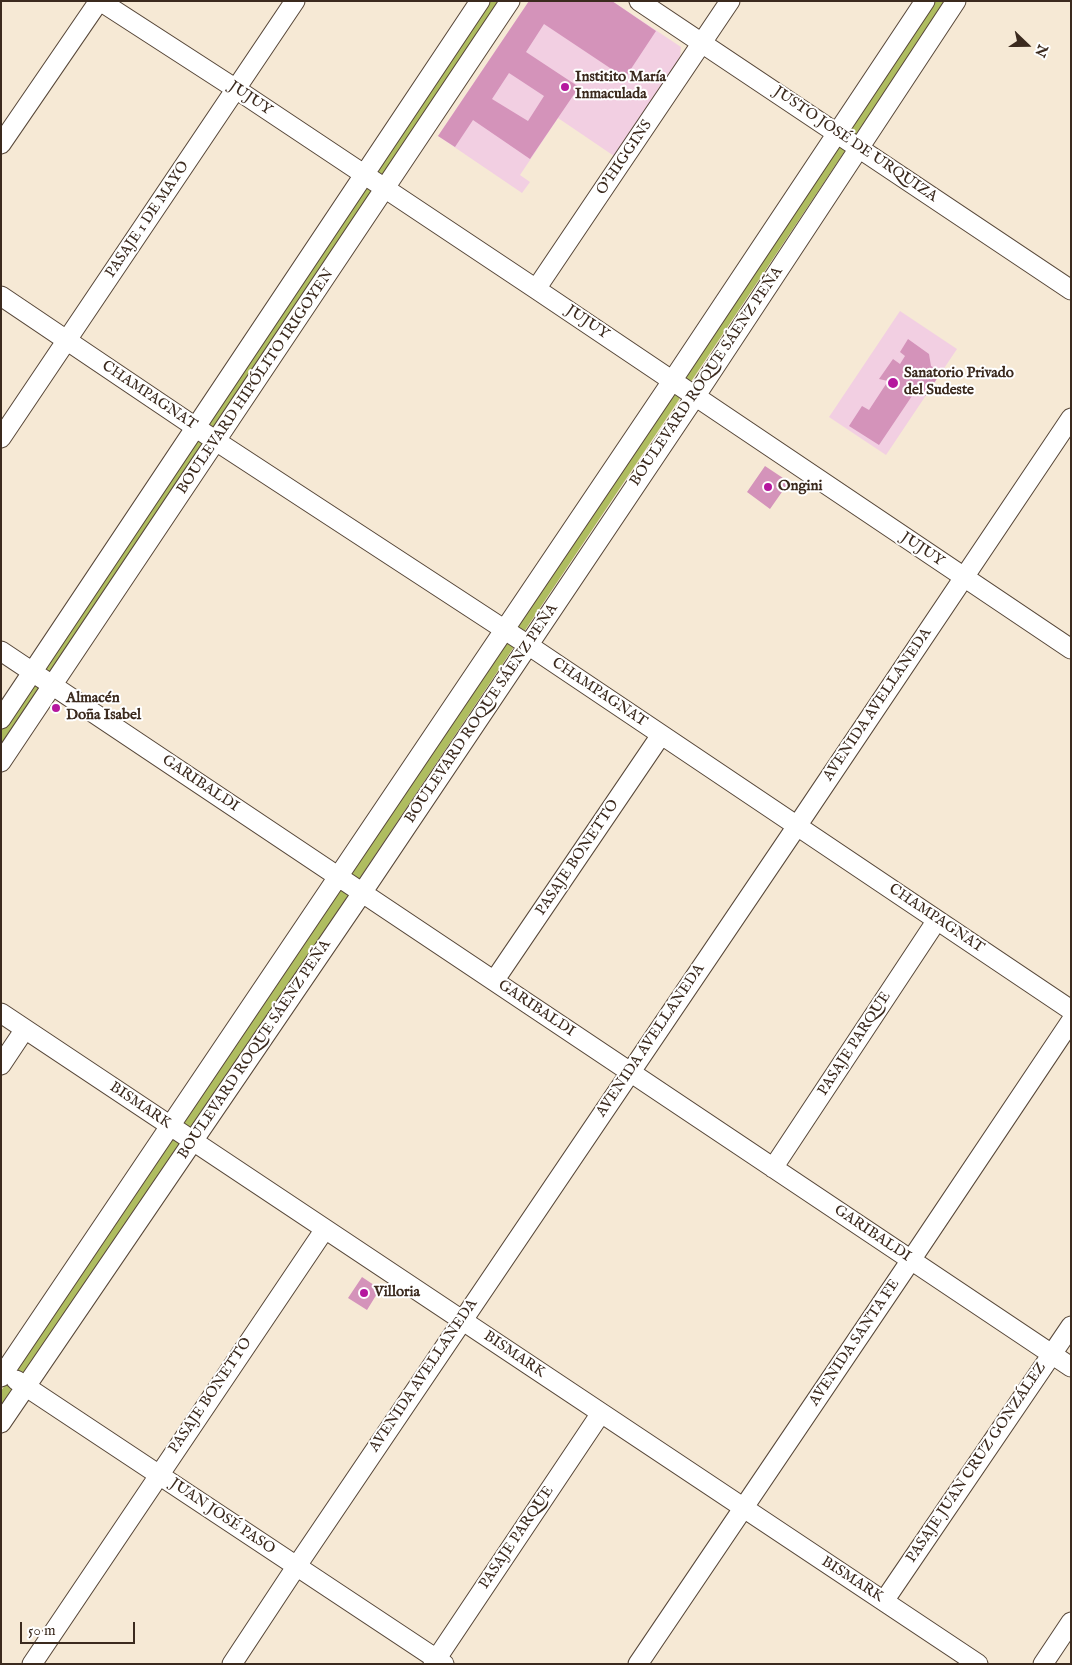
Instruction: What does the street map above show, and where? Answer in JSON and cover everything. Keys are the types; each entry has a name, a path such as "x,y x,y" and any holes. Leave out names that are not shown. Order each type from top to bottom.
{"street":[{"name":"JUJUY","path":"99,1 536,289 1071,650"},
{"path":"1,144 99,1"},
{"name":"PASAJE 1 DE MAYO","path":"1,438 295,1"},
{"name":"BOULEVARD HIPÓLITO IRIGOYEN","path":"1,720 480,1"},
{"name":"BOULEVARD HIPÓLITO IRIGOYEN","path":"1,762 510,1"},
{"name":"JUSTO JOSÉ DE URQUIZA","path":"638,1 1071,290"},
{"name":"O'HIGGINS","path":"536,289 703,44 730,1"},
{"name":"BOULEVARD ROQUE SÁENZ PEÑA","path":"2,1373 339,877 925,1"},
{"name":"BOULEVARD ROQUE SÁENZ PEÑA","path":"1,1423 362,893 695,397 956,1"},
{"name":"CHAMPAGNAT","path":"1,296 216,441 528,645 1071,1010"},
{"name":"AVENIDA AVELLANEDA","path":"232,1664 1071,418"},
{"name":"GARIBALDI","path":"1,651 1071,1367"},
{"name":"PASAJE BONETTO","path":"494,981 661,735"},
{"name":"PASAJE PARQUE","path":"773,1168 937,920"},
{"name":"BISMARK","path":"1,1013 978,1664"},
{"name":"AVENIDA SANTA FE","path":"638,1664 1071,1021"},
{"path":"1,1065 25,1030"},
{"name":"PASAJE BONETTO","path":"32,1664 158,1474 325,1229"},
{"name":"PASAJE JUAN CRUZ GONZÁLEZ","path":"884,1601 1071,1326"},
{"name":"JUAN JOSÉ PASO","path":"2,1373 158,1474 438,1662"},
{"name":"PASAJE PARQUE","path":"438,1662 601,1413"},
{"path":"1043,1664 1071,1622"}],"shaded area":[{"name":"Institito María Inmaculada","path":"529,1 612,1 681,47 680,57 614,156 558,118 520,175 530,182 522,193 438,136"},
{"name":"Sanatorio Privado del Sudeste","path":"900,311 957,349 886,455 829,417"}],"green space":[{"path":"480,1 510,1 1,762 1,719"},
{"path":"934,1 945,1 1,1412 1,1391"}],"building":[{"path":"529,1 612,1 656,31 625,78 544,24 526,52 579,87 530,159 473,120 455,147 438,136","holes":["509,73 544,96 528,121 492,99"]},
{"path":"908,339 929,354 931,366 941,372 926,396 916,390 879,445 849,426 862,406 869,410 888,381 879,379 893,359 900,364 905,356 900,352"},
{"name":"Ongini","path":"765,466 789,482 770,509 747,492"},
{"name":"Villoria","path":"362,1277 380,1289 367,1310 348,1298"}],"place":[{"name":"Institito María Inmaculada","path":"565,87"},
{"name":"Sanatorio Privado del Sudeste","path":"893,383"},
{"name":"Ongini","path":"768,487"},
{"name":"Almacén Doña Isabel","path":"56,708"},
{"name":"Villoria","path":"364,1293"}]}
